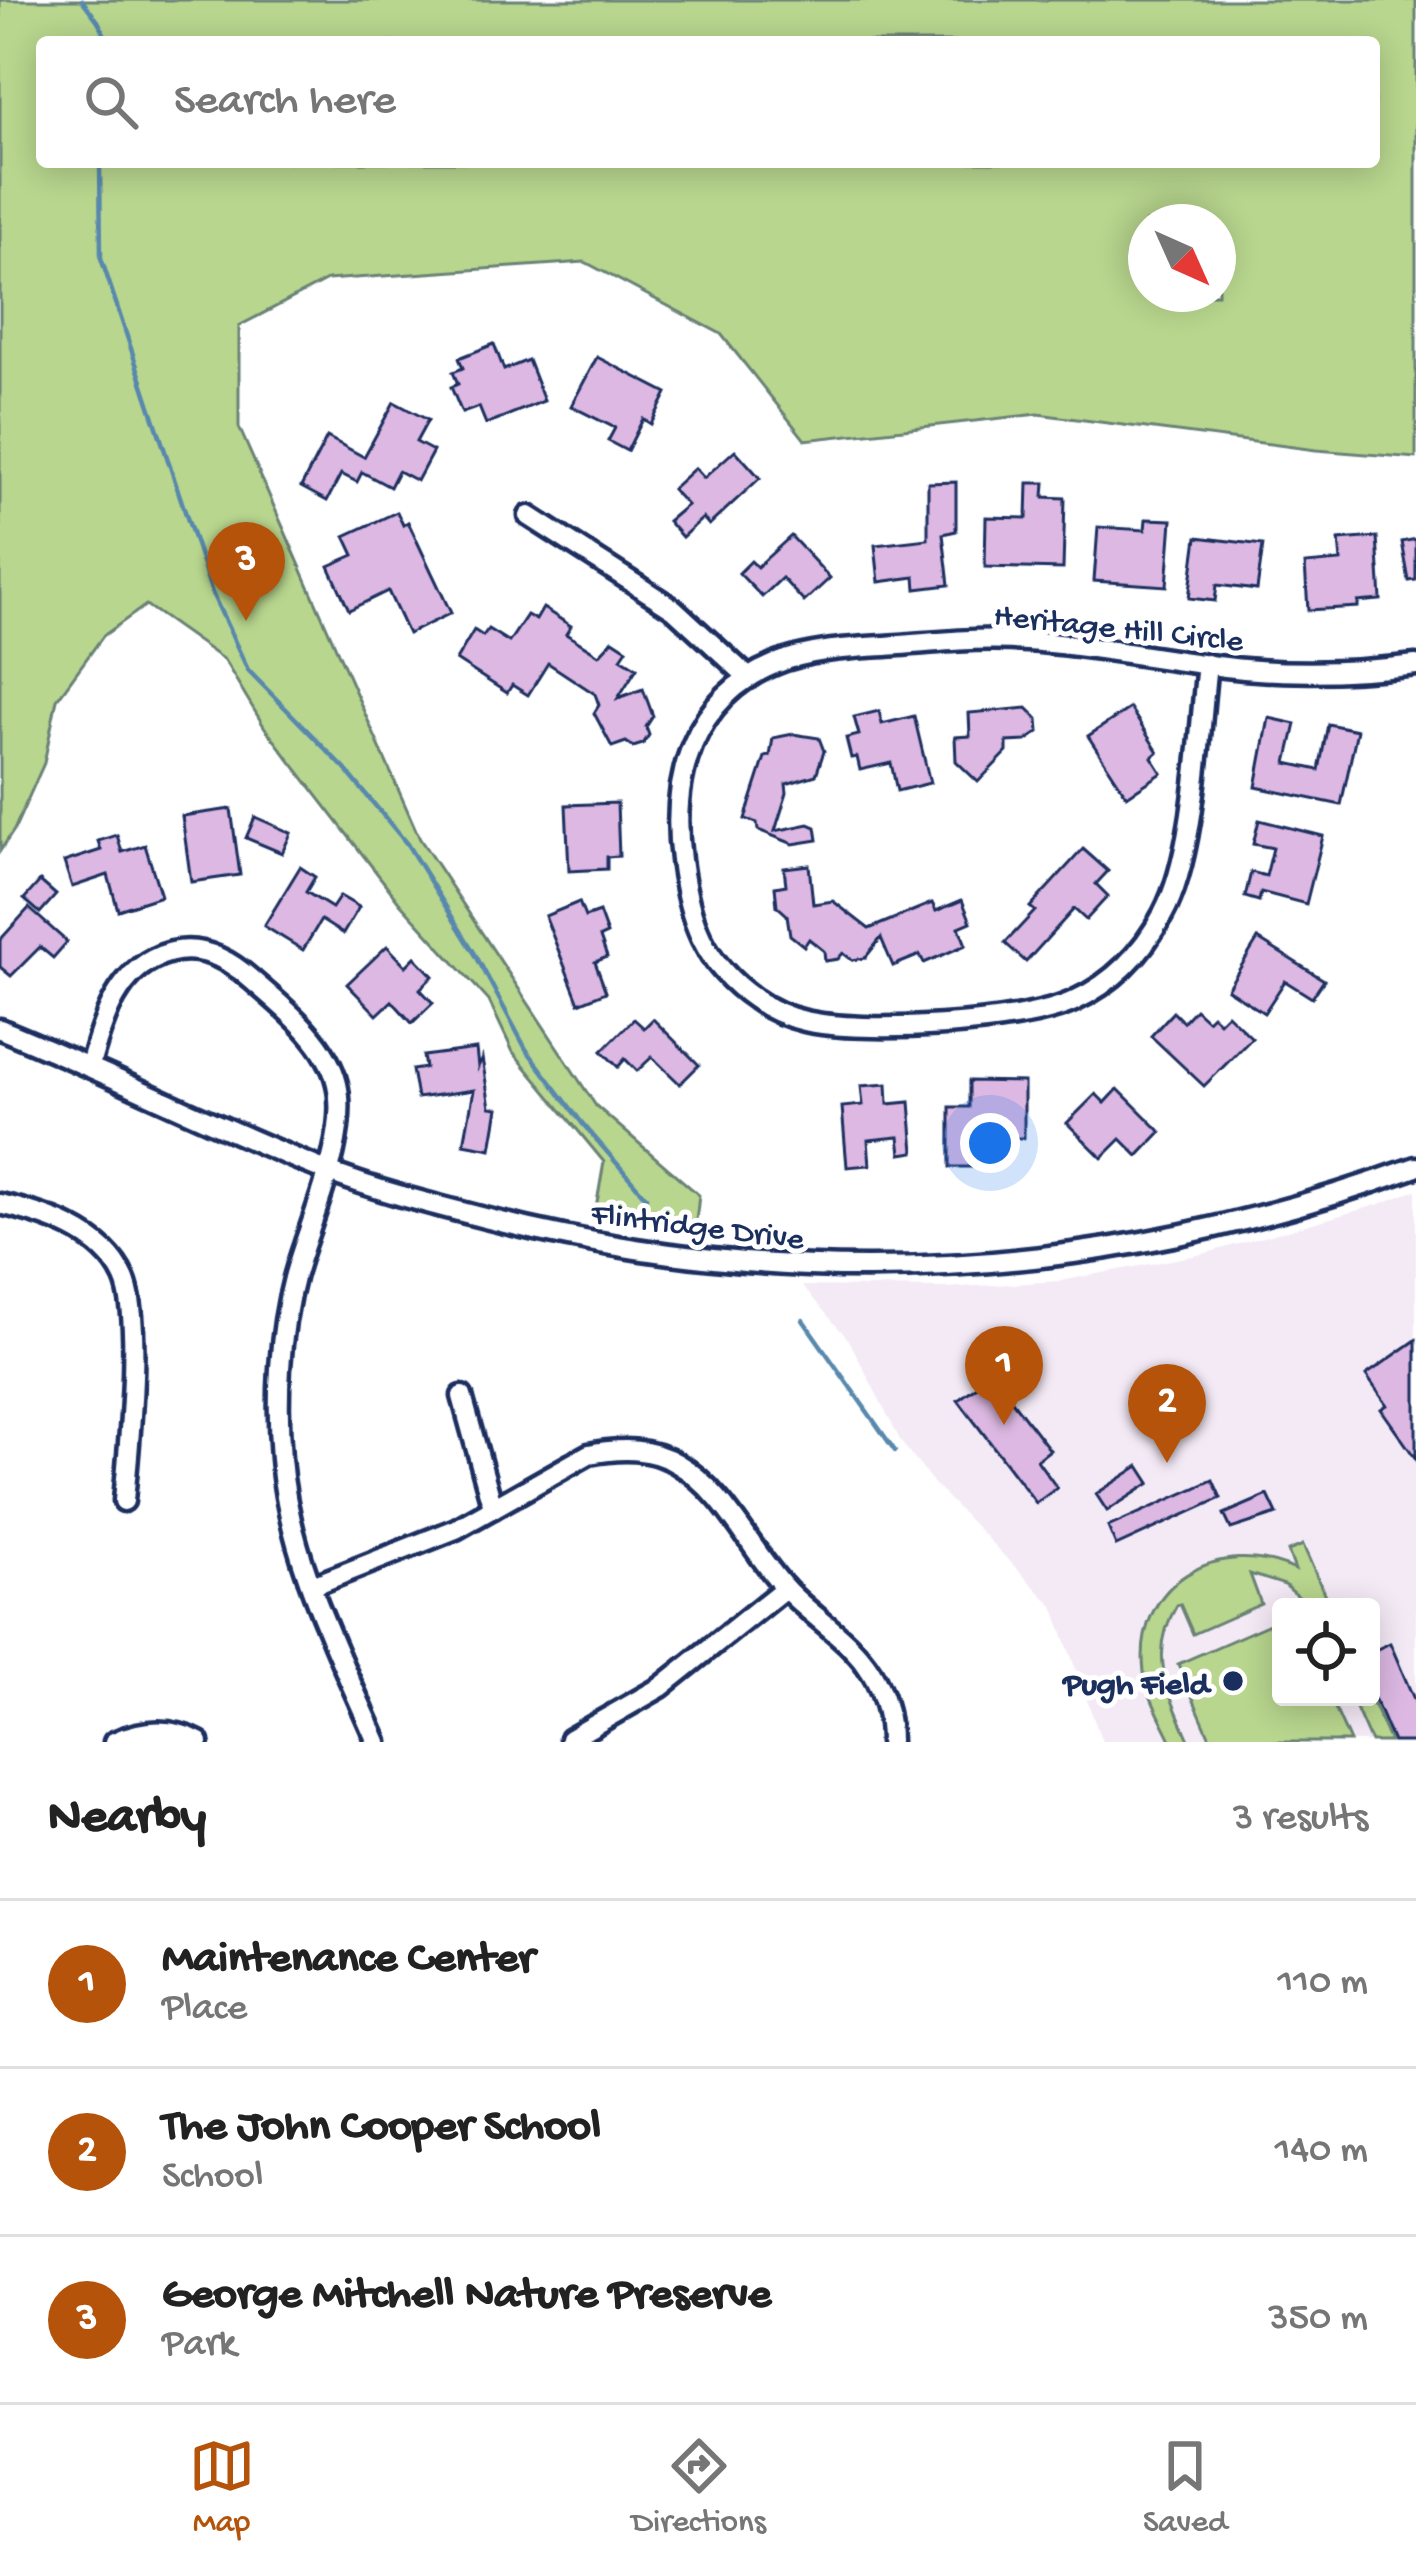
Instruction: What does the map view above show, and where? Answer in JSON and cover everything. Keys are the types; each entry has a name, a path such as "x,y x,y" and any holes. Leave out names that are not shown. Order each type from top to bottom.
{"street":[{"path":"529,516 674,609 748,679 702,725 681,774 676,803 678,838 688,912 699,937 734,982 781,1014 838,1025 1012,1019 1073,1002 1103,985 1148,939 1166,911 1185,847 1207,664"},
{"name":"Heritage Hill Circle","path":"748,679 802,656 960,640 1039,642 1281,671 1416,665"},
{"path":"90,1065 115,998 131,974 149,961 185,949 224,958 313,1038 337,1083 339,1107 326,1171 292,1283 278,1419 285,1498 312,1586 377,1742"},
{"name":"Flintridge Drive","path":"0,1029 326,1171 444,1208 660,1256 794,1268 1014,1263 1260,1218 1416,1167"},
{"path":"0,1204 83,1234 124,1277 132,1339 124,1502"},
{"path":"462,1396 493,1508"},
{"path":"312,1586 410,1550 590,1454 613,1449 661,1455 700,1482 784,1588 851,1647 871,1672 884,1698 890,1742"},
{"path":"570,1739 661,1687 784,1588"},
{"path":"114,1742 149,1730 200,1742"}],"shaded area":[{"path":"1416,1190 1416,1742 1102,1742 1053,1606 934,1484 901,1442 849,1340 802,1286 945,1288 1060,1281 1203,1254"}],"green space":[{"path":"0,0 1416,0 1416,458 1316,450 1038,414 805,440 721,334 585,262 327,280 239,326 239,427 420,839 596,1106 699,1195 696,1222 596,1208 604,1162 513,1052 489,1001 400,903 265,728 224,660 146,605 103,636 57,699 44,763 0,851"},
{"path":"1303,1545 1326,1598 1300,1598 1285,1585 1250,1574 1261,1604 1193,1634 1177,1605 1168,1623 1162,1658 1169,1691 1190,1742 1172,1742 1144,1672 1144,1640 1152,1613 1187,1574 1211,1563 1267,1561 1295,1570 1288,1551"},
{"name":"Pugh Field","path":"1272,1623 1272,1706 1334,1706 1350,1742 1212,1742 1178,1664"},
{"path":"1355,1706 1374,1706 1390,1742 1371,1742"}],"building":[{"path":"494,344 504,370 528,360 544,401 486,424 479,407 462,413 451,387 458,384 453,372 463,368 459,358"},
{"path":"597,357 667,393 651,424 643,419 627,451 608,441 615,428 571,406"},
{"path":"394,402 428,420 416,442 433,451 417,481 398,471 390,487 362,472 357,482 341,474 327,501 301,487 327,437 364,457"},
{"path":"735,450 760,478 709,525 703,518 682,537 668,521 687,505 672,489 695,468 704,478"},
{"path":"956,482 956,531 943,534 949,585 916,589 915,577 879,582 875,545 928,539 928,483"},
{"path":"1028,483 1045,483 1044,497 1065,498 1063,569 985,567 986,517 1027,518"},
{"path":"397,512 403,525 408,522 451,613 408,634 388,591 349,610 329,566 354,555 345,536"},
{"path":"1146,519 1172,520 1167,586 1094,581 1098,527 1145,530"},
{"path":"791,536 830,578 804,602 782,578 762,597 739,573 751,561 757,567"},
{"path":"1197,537 1263,545 1257,590 1217,585 1215,601 1189,598"},
{"path":"1377,537 1381,600 1358,602 1358,607 1308,610 1305,564 1341,561 1339,540"},
{"path":"1416,539 1416,580 1409,581 1402,542"},
{"path":"543,608 571,626 566,634 599,655 613,640 627,649 621,658 637,668 618,698 643,689 653,716 643,744 633,747 626,742 612,747 594,713 599,705 595,694 548,663 528,695 512,685 507,693 456,660 474,630 483,636 488,629 509,642 527,615 536,620"},
{"path":"1027,708 1038,719 1039,732 1026,741 1007,742 1007,752 978,782 956,761 955,737 970,736 969,713"},
{"path":"1130,708 1158,752 1152,757 1162,773 1127,796 1088,736"},
{"path":"879,711 882,724 914,716 930,783 897,791 891,763 860,770 857,757 851,758 846,738 859,735 854,717"},
{"path":"1269,718 1296,724 1287,763 1319,770 1328,724 1357,730 1341,805 1256,787"},
{"path":"793,734 819,738 824,751 816,775 786,784 775,831 809,824 816,827 818,840 793,844 758,830 757,823 745,819 773,738"},
{"path":"617,803 619,856 607,857 607,869 569,871 566,805"},
{"path":"231,809 240,875 191,882 182,816"},
{"path":"255,817 291,833 282,853 246,838"},
{"path":"1259,820 1323,836 1306,904 1261,892 1259,901 1245,897 1251,872 1266,876 1273,848 1253,844"},
{"path":"117,835 122,852 145,845 161,896 118,910 108,875 72,887 64,862 101,850 98,841"},
{"path":"1083,849 1108,871 1096,884 1108,896 1086,920 1074,909 1026,962 1005,943 1035,911 1030,907"},
{"path":"809,865 813,904 833,901 869,929 932,903 936,911 962,900 971,922 959,927 966,945 924,963 920,955 893,966 881,938 865,958 852,960 843,953 825,961 824,951 809,939 804,946 790,935 787,915 777,906 775,887 786,885 784,868"},
{"path":"300,867 315,877 306,892 332,908 340,896 359,907 343,934 321,920 303,950 264,926"},
{"path":"40,881 56,895 40,913 24,899"},
{"path":"579,902 585,917 599,912 607,934 600,937 607,957 595,962 606,992 579,1003 545,916"},
{"path":"29,908 67,942 53,958 40,947 11,976 0,967 0,940"},
{"path":"1258,939 1324,980 1312,998 1285,981 1264,1013 1227,989"},
{"path":"387,946 406,966 415,957 433,976 420,989 433,1003 412,1023 392,1001 377,1015 347,984"},
{"path":"1195,1009 1207,1020 1212,1015 1219,1022 1227,1014 1252,1038 1204,1086 1151,1036 1173,1012 1183,1022"},
{"path":"634,1019 644,1028 653,1019 699,1065 680,1084 652,1057 637,1071 625,1059 618,1067 602,1051"},
{"path":"476,1049 478,1067 482,1058 490,1107 498,1108 491,1149 464,1144 474,1090 417,1098 412,1070 425,1068 423,1056"},
{"path":"969,1081 1024,1082 1024,1138 986,1138 986,1167 950,1167 950,1107 969,1107"},
{"path":"887,1084 888,1104 910,1102 914,1152 901,1154 899,1137 868,1140 870,1165 847,1167 842,1107 863,1105 861,1086"},
{"path":"1118,1089 1161,1132 1138,1156 1121,1139 1102,1158 1067,1123 1096,1094 1105,1103"},
{"path":"1416,1340 1416,1459 1381,1409 1387,1405 1366,1375"},
{"path":"992,1375 1050,1450 1037,1460 1057,1488 1036,1503 958,1400"},
{"path":"1139,1466 1150,1483 1107,1511 1096,1494"},
{"path":"1213,1480 1221,1498 1116,1546 1108,1527"},
{"path":"1268,1495 1277,1514 1231,1529 1224,1514"},
{"path":"1390,1643 1416,1704 1416,1742 1393,1742 1377,1706 1380,1648"}],"waterway":[{"path":"82,0 105,36"},
{"path":"100,168 101,258 212,593 248,670 345,769 407,844 526,1049 646,1197"},
{"path":"803,1320 895,1451"}],"place":[{"name":"George Mitchell Nature Preserve","path":"246,621"},
{"name":"Maintenance Center","path":"1004,1425"},
{"name":"The John Cooper School","path":"1167,1463"},
{"name":"Pugh Field","path":"1233,1681"}]}
